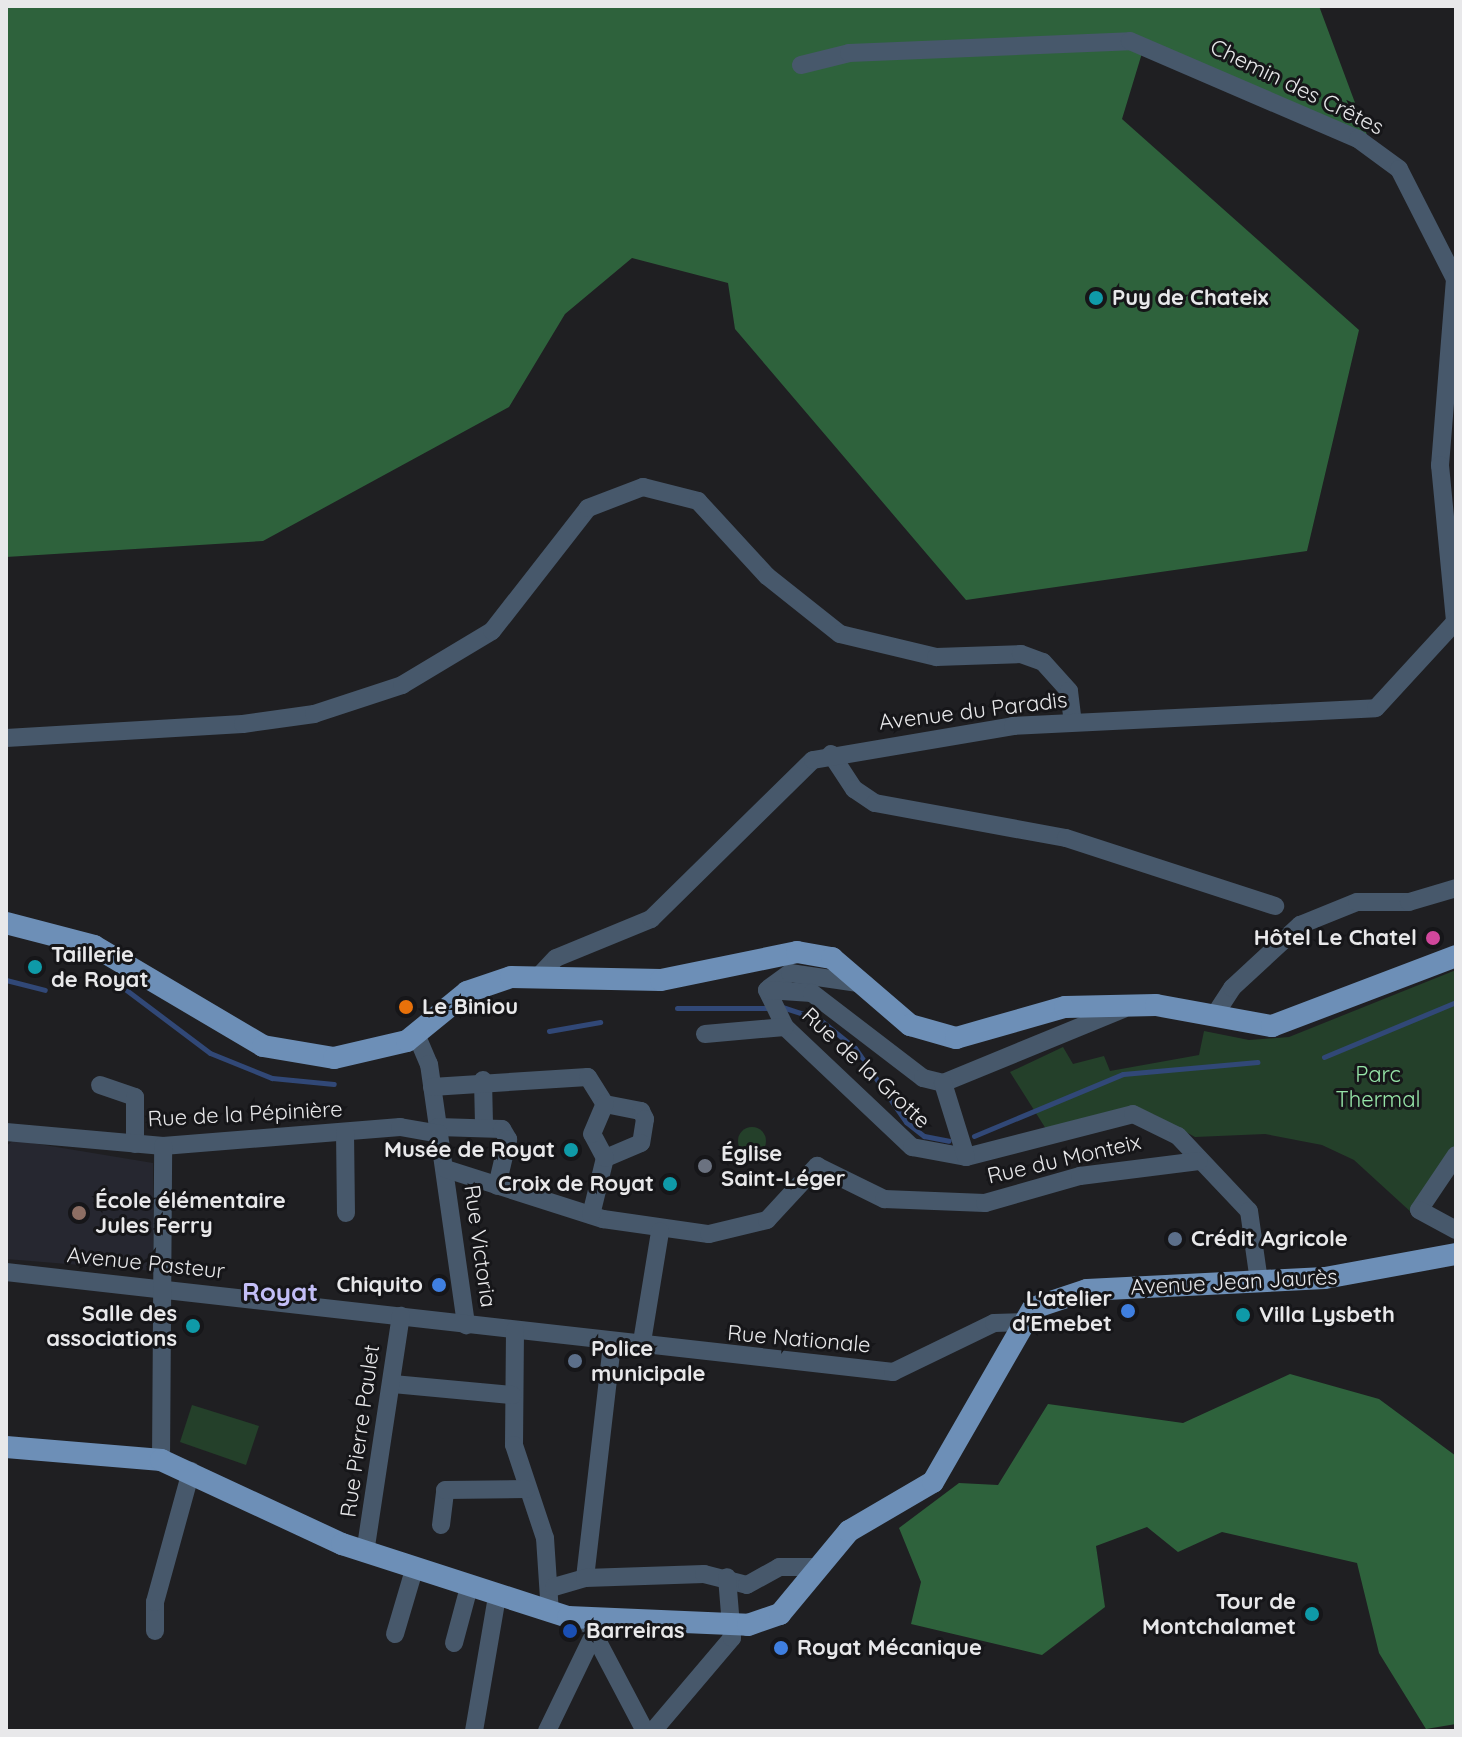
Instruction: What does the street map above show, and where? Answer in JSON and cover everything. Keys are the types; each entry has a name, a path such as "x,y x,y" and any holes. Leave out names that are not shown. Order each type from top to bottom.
{"main road":[{"path":"6,923 94,946 263,1046 334,1058 392,1047 416,1034 467,992 540,975 661,980 797,952 832,958 910,1025 956,1038 1065,1007 1136,1005 1214,1016 1245,1025 1291,1022 1456,956"},
{"name":"Avenue Jean Jaurès","path":"1020,1322 1033,1308 1071,1292 1342,1277 1456,1254"},
{"path":"6,1447 161,1460 191,1471 365,1553 550,1613 589,1631 764,1623 780,1614 815,1567 849,1531 933,1482 1020,1322"}],"street":[{"name":"Chemin des Crêtes","path":"801,65 849,53 1130,41 1207,68 1358,139 1399,169 1455,279 1440,465 1456,622"},
{"path":"6,738 243,724 314,714 402,685 492,631 588,508 643,487 698,501 767,576 840,634 936,657 1021,654 1043,662 1069,691 1073,722"},
{"name":"Avenue du Paradis","path":"540,975 556,958 651,919 795,771 831,754 1073,722 1376,708 1456,622"},
{"path":"831,754 854,789 875,803 1066,838 1275,906"},
{"path":"1214,1016 1242,977 1300,925 1357,902 1409,902 1456,888"},
{"path":"705,1034 774,1009 790,973 865,984"},
{"name":"Rue de la Grotte","path":"1136,1005 943,1083 923,1078 812,993 774,1009 912,1147 964,1152 1133,1114 1194,1146 1199,1161 1236,1190 1249,1211 1259,1281"},
{"name":"Rue Victoria","path":"416,1034 432,1087 466,1325"},
{"path":"432,1087 483,1080 588,1077 605,1104 641,1111 645,1119 641,1143 605,1158"},
{"path":"483,1080 484,1125 502,1129 508,1139 497,1186"},
{"name":"Rue de la Grotte","path":"943,1083 964,1152"},
{"path":"100,1085 135,1097 135,1144"},
{"path":"591,1215 605,1158 592,1134 605,1104"},
{"name":"Rue de la Pépinière","path":"6,1132 163,1146 400,1127 438,1130 484,1125"},
{"path":"345,1132 346,1213"},
{"path":"161,1460 163,1146"},
{"path":"1449,1229 1419,1210 1456,1155"},
{"name":"Rue du Monteix","path":"660,1232 744,1230 767,1220 817,1166 871,1194 939,1202 1008,1200 1080,1176 1199,1161"},
{"path":"446,1169 591,1215 660,1232 641,1348"},
{"name":"Avenue Pasteur","path":"6,1272 466,1325"},
{"name":"Rue Pierre Paulet","path":"365,1553 401,1316"},
{"name":"Rue Nationale","path":"466,1325 612,1345 893,1372 994,1323 1020,1322"},
{"path":"515,1330 512,1395 526,1489 554,1587 550,1613"},
{"path":"585,1578 612,1345"},
{"path":"393,1384 512,1395"},
{"path":"155,1631 155,1602 191,1471"},
{"path":"441,1525 445,1490 526,1489"},
{"path":"554,1587 585,1578 727,1577 758,1584 779,1567 815,1567"},
{"path":"395,1634 414,1570"},
{"path":"653,1731 732,1638 727,1577"},
{"path":"454,1643 469,1587"},
{"path":"474,1731 497,1597"},
{"path":"547,1731 589,1631"},
{"path":"589,1631 645,1731"}],"shaded area":[{"name":"École élémentaire Jules Ferry","path":"14,1140 153,1163 153,1271 6,1259 6,1146"}],"green space":[{"path":"6,6 1319,6 1367,135 1146,40 1122,119 1359,330 1307,551 966,600 735,329 728,283 632,258 565,314 509,407 263,541 6,557"},
{"name":"Parc Thermal","path":"1456,970 1456,1162 1412,1213 1354,1160 1322,1145 1265,1134 1195,1137 1153,1114 1046,1129 1010,1072 1063,1047 1073,1064 1104,1056 1110,1071 1199,1055 1204,1031 1249,1040 1289,1037"},
{"path":"752,1127 762,1131 766,1141 762,1151 752,1155 742,1151 738,1141 742,1131"},
{"path":"1290,1374 1379,1399 1456,1456 1456,1724 1426,1729 1379,1653 1357,1563 1222,1532 1178,1552 1147,1527 1096,1546 1105,1607 1042,1655 911,1624 921,1582 899,1528 959,1483 998,1485 1048,1404 1183,1423"},
{"path":"192,1405 259,1426 246,1465 180,1442"}],"waterway":[{"path":"6,980 45,990"},
{"path":"125,989 210,1053 272,1078 334,1084"},
{"path":"1324,1057 1456,1002"},
{"path":"782,1007 819,1019 855,1048 906,1122 924,1136 949,1141"},
{"path":"677,1008 772,1008"},
{"path":"549,1031 600,1022"},
{"path":"974,1136 1123,1074 1257,1062"}],"place":[{"name":"Puy de Chateix","path":"1096,298"},
{"name":"Hôtel Le Chatel","path":"1433,938"},
{"name":"Taillerie de Royat","path":"35,967"},
{"name":"Le Biniou","path":"406,1007"},
{"name":"Musée de Royat","path":"571,1150"},
{"name":"Église Saint-Léger","path":"705,1166"},
{"name":"Croix de Royat","path":"670,1184"},
{"name":"École élémentaire Jules Ferry","path":"79,1213"},
{"name":"Crédit Agricole","path":"1175,1239"},
{"name":"Chiquito","path":"439,1285"},
{"name":"L'atelier d'Emebet","path":"1128,1311"},
{"name":"Villa Lysbeth","path":"1243,1315"},
{"name":"Salle des associations","path":"193,1326"},
{"name":"Police municipale","path":"575,1361"},
{"name":"Tour de Montchalamet","path":"1312,1614"},
{"name":"Barreiras","path":"570,1631"},
{"name":"Royat Mécanique","path":"781,1648"}],"district":[{"name":"Royat","path":"280,1292"}]}
